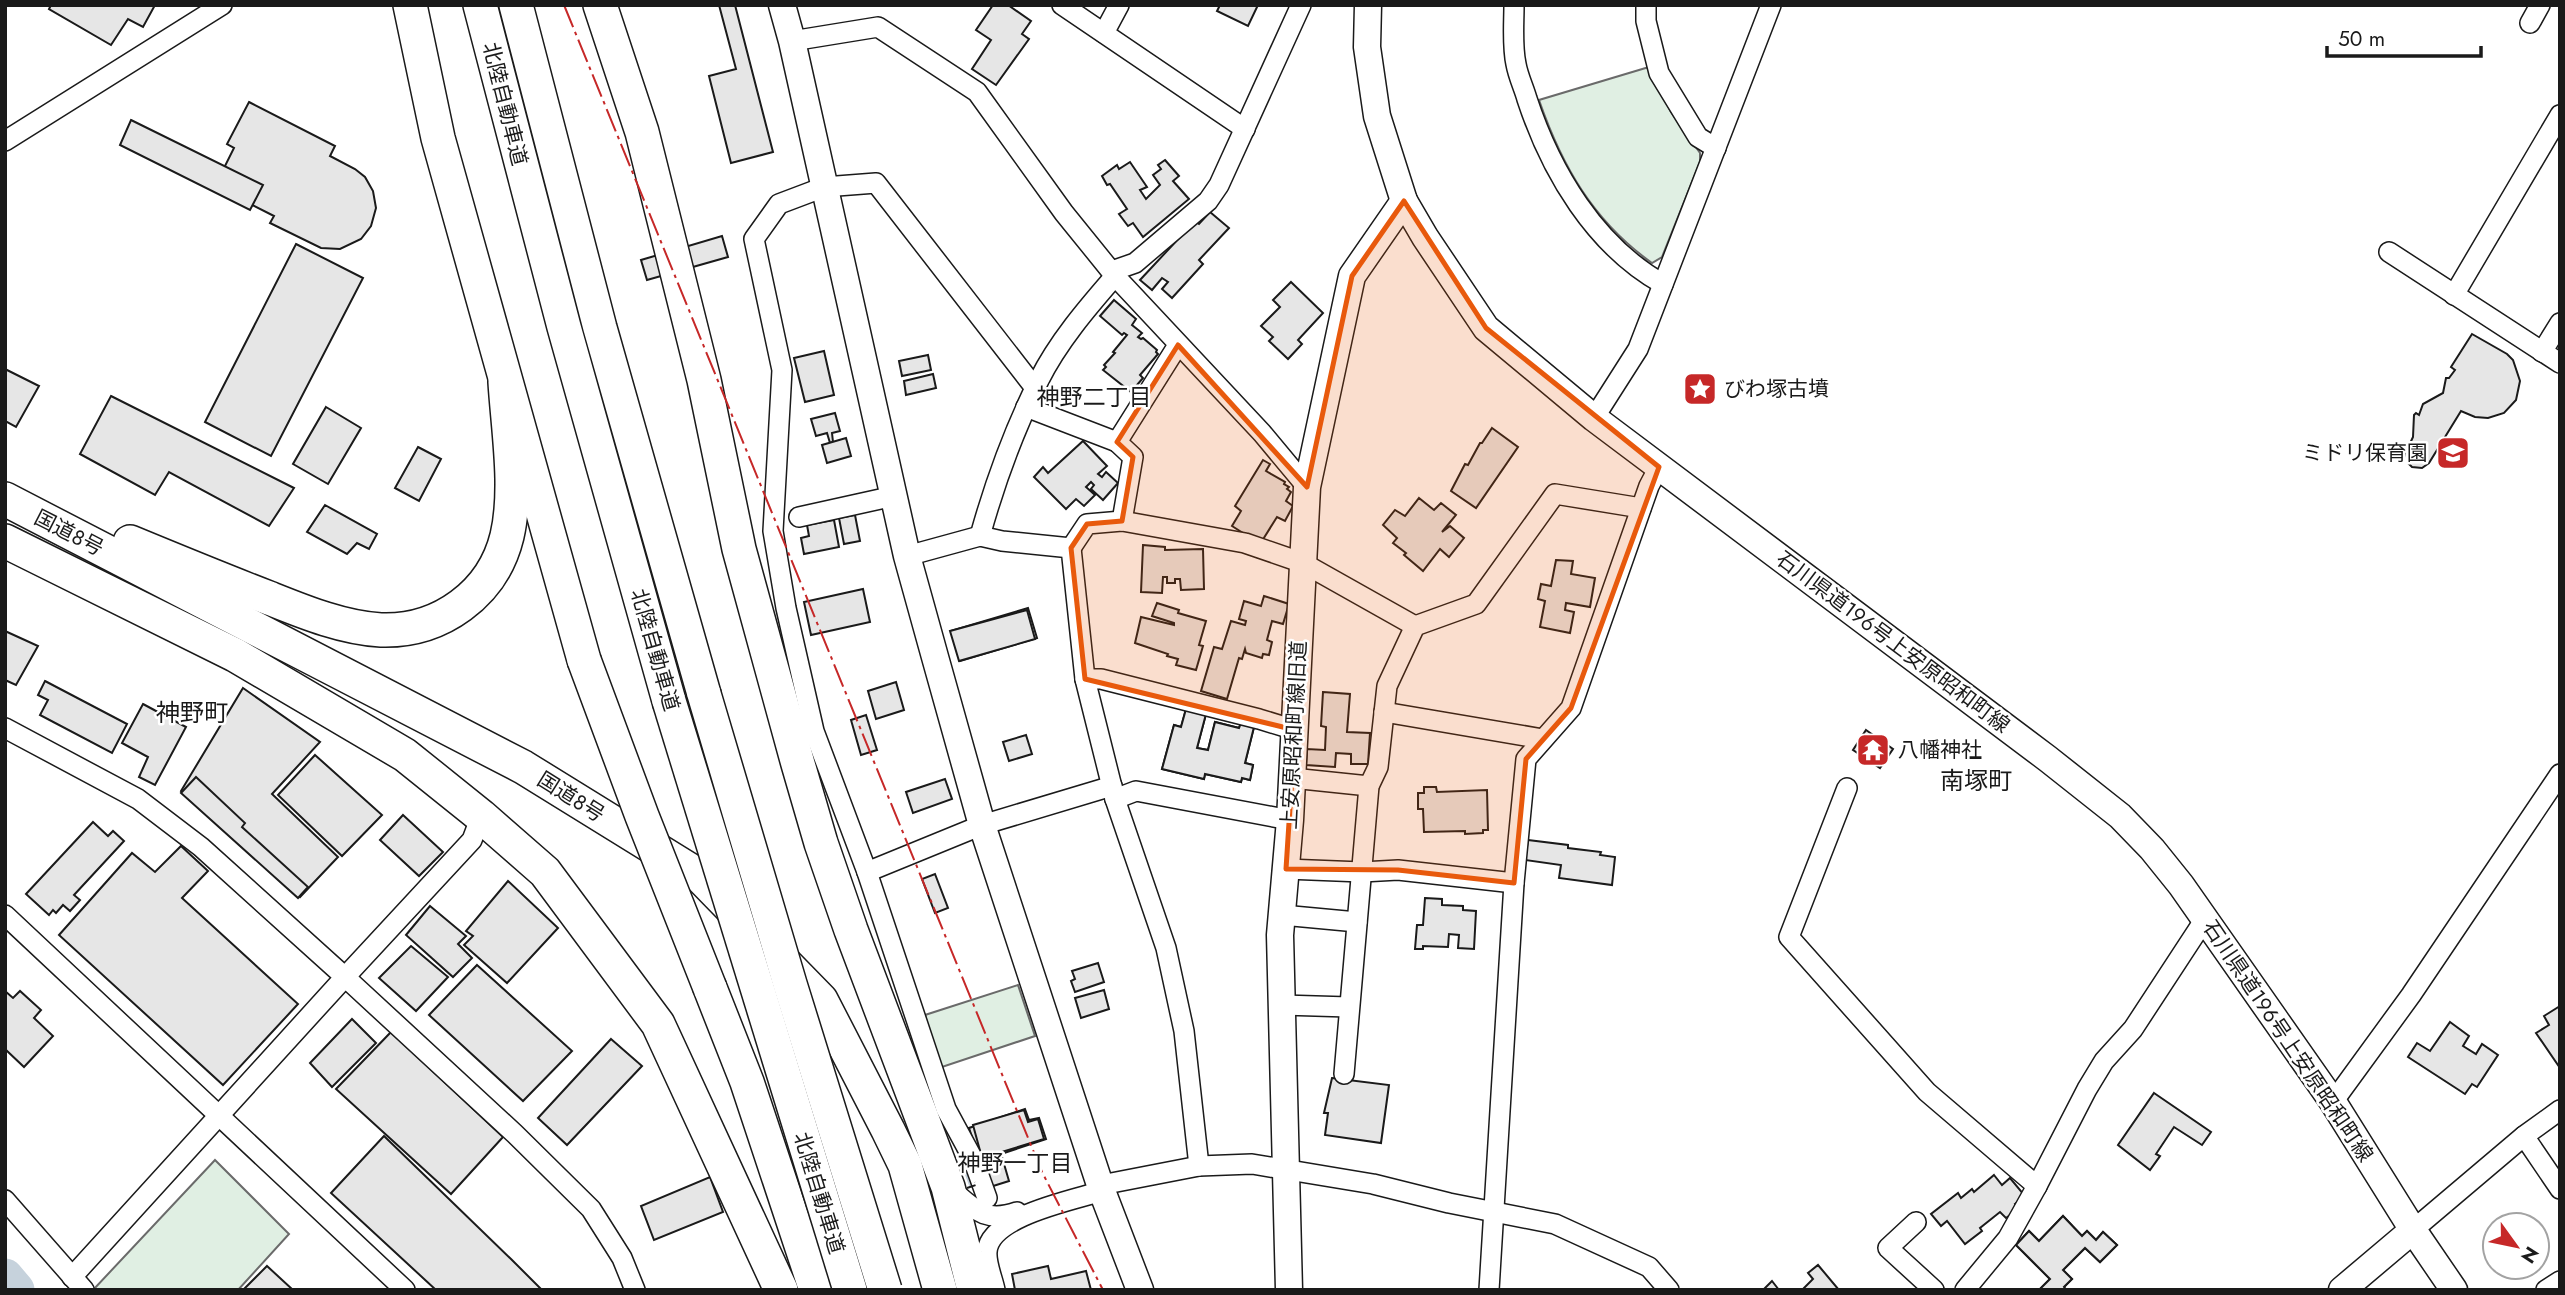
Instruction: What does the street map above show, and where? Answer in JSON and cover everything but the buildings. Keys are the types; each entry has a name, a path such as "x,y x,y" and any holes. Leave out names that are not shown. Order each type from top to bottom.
{"highway":[{"path":"410,5 438,138 584,660 642,816 747,1082 816,1290"},
{"name":"北陸自動車道","path":"480,5 568,340 670,701 849,1290"},
{"name":"北陸自動車道","path":"516,5 600,328 704,694 885,1290"},
{"path":"600,5 642,132 704,380 739,549 821,843 948,1187 974,1290"},
{"path":"5,491 297,609 342,624 380,630 408,629 437,620 462,607 481,588 497,564 507,536 511,502 505,382"},
{"name":"国道8号","path":"5,499 523,767 701,877 821,1000 905,1165 940,1290"},
{"name":"国道8号","path":"5,541 235,655 405,755 545,872 658,1024 781,1290"},
{"path":"710,988 787,1290"},
{"path":"905,1165 924,1198 958,1290"}],"street":[{"path":"5,141 222,5"},
{"path":"782,5 908,556 982,825 1101,1186 1140,1290"},
{"path":"1062,5 1245,129"},
{"path":"1104,33 1119,5"},
{"path":"980,536 993,491 1035,388 1082,314 1114,274 1135,263 1209,201 1219,185 1301,5"},
{"name":"石川県道196号上安原昭和町線","path":"1368,5 1367,47 1377,116 1404,201 1424,237 1486,328 1594,418 2048,758 2120,816 2152,849 2205,919 2333,1102 2454,1290"},
{"path":"1514,5 1515,63 1538,132 1578,206 1620,254 1640,271 1663,284"},
{"path":"1646,5 1646,21 1659,73 1698,137 1716,148"},
{"path":"1594,418 1638,349 1772,5"},
{"path":"2530,23 2540,5"},
{"path":"792,41 878,27 977,92 1064,213 1114,274 1262,433 1307,487"},
{"path":"2454,295 2560,115"},
{"path":"987,1198 974,1159 946,1109 867,872 814,731 786,608 773,531 782,370 754,239 779,204 824,187 876,183 1035,388"},
{"name":"上安原昭和町線旧道","path":"1289,1290 1280,935 1290,820 1307,487 1352,276 1404,201"},
{"path":"2389,253 2560,363"},
{"path":"2542,352 2560,323"},
{"path":"1117,442 1178,345"},
{"path":"1026,407 1117,442 1133,457 1122,521"},
{"path":"1489,1290 1514,883 1526,759 1571,708 1641,508 1659,467"},
{"path":"1343,1074 1369,786 1378,767 1387,686 1415,626 1476,604 1555,494 1641,508"},
{"path":"799,517 894,496"},
{"path":"1199,1166 1184,1031 1166,948 1113,793 1085,679 1071,548 1087,524 1122,521 1245,543 1303,563 1415,626"},
{"path":"908,556 980,536 1071,548"},
{"path":"1085,679 1101,679 1295,730"},
{"path":"1384,712 1544,739"},
{"path":"5,728 138,799 201,847 515,1134 591,1209 622,1258 635,1290"},
{"path":"2333,1102 2411,995 2560,774"},
{"path":"1292,778 1369,786"},
{"path":"1847,788 1788,937 1927,1092 2037,1186"},
{"path":"867,872 982,825 1113,793 1136,791 1290,820"},
{"path":"5,1200 78,1283 218,1116 472,840 481,816"},
{"path":"1286,869 1362,872 1398,870 1514,883"},
{"path":"5,915 405,1290"},
{"path":"1282,915 1357,922"},
{"path":"1965,1290 2008,1238 2098,1070 2133,1029 2205,919"},
{"path":"1282,1004 1349,1007"},
{"path":"2342,1290 2524,1136 2560,1110"},
{"path":"2524,1136 2560,1189"},
{"path":"948,1187 976,1211 990,1217 1003,1217 1101,1186 1199,1166 1252,1164 1287,1168 1555,1224 1649,1267 1669,1290"},
{"path":"995,1290 987,1251 995,1234 1002,1227 1018,1218 1101,1186"},
{"path":"1916,1222 1888,1248 1934,1290"},
{"path":"2546,1290 2560,1281"}],"highlighted area":[{"path":"1404,201 1486,328 1659,467 1571,708 1526,759 1514,883 1398,870 1286,869 1295,730 1085,679 1071,548 1087,524 1122,521 1133,457 1117,442 1178,345 1307,487 1352,276"}],"green space":[{"path":"1649,67 1671,112 1700,153 1700,162 1662,257 1652,263 1613,229 1582,190 1558,147 1539,100"},
{"path":"1018,985 1035,1036 939,1068 925,1015"},
{"path":"215,1160 289,1234 238,1290 93,1290"}],"waterway":[{"path":"959,1150 972,1185"},
{"path":"5,1277 16,1290"}],"fence":[{"path":"967,1188 976,1185 975,1182"}],"power":[{"path":"564,5 1042,1172 1103,1290"}],"place":[{"name":"びわ塚古墳","path":"1700,389"},
{"name":"ミドリ保育園","path":"2453,453"},
{"name":"八幡神社","path":"1873,750"}],"district":[{"name":"神野二丁目","path":"1094,397"},
{"name":"神野町","path":"192,712"},
{"name":"南塚町","path":"1976,780"},
{"name":"神野一丁目","path":"1015,1163"}]}
